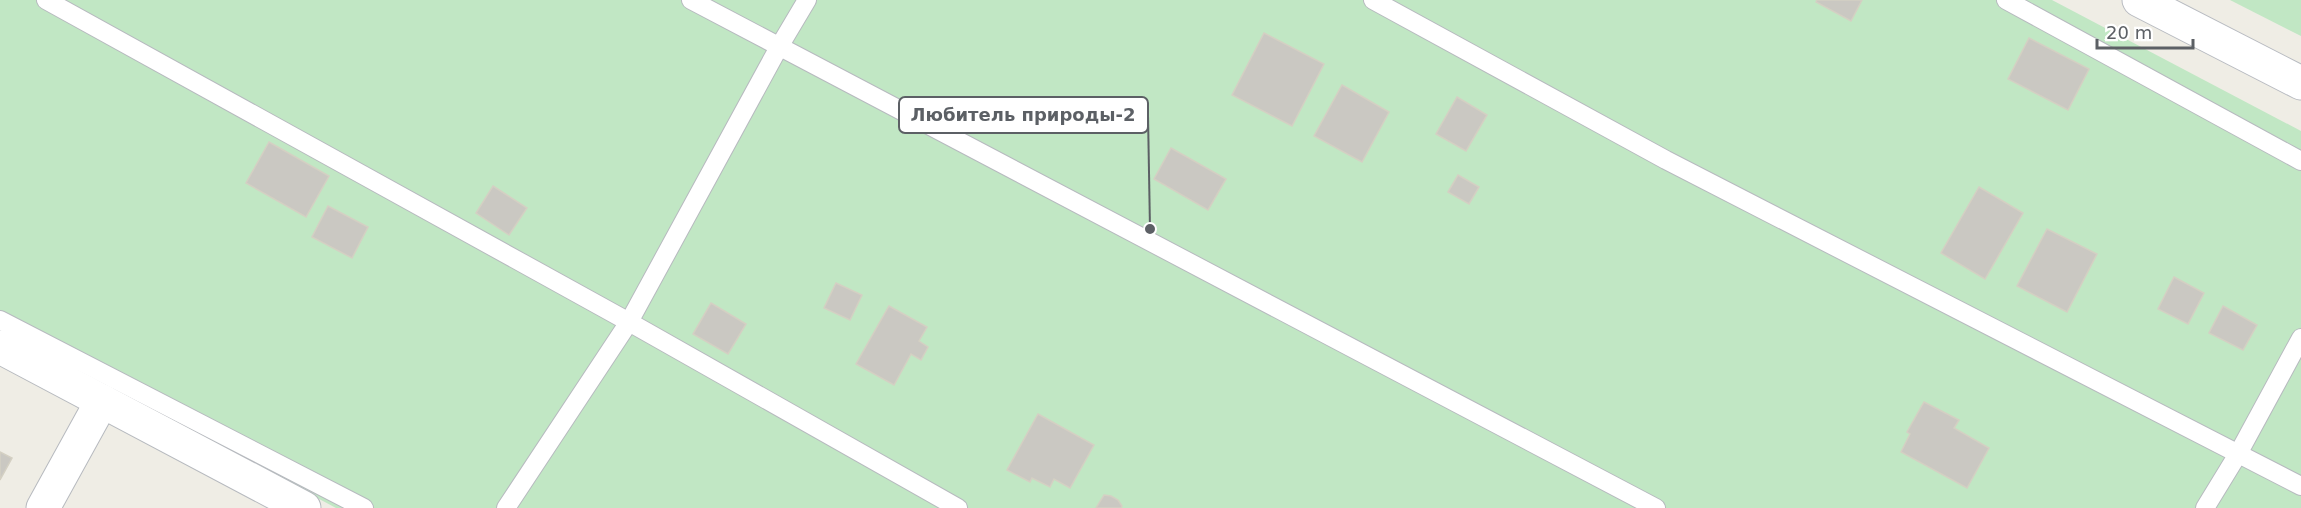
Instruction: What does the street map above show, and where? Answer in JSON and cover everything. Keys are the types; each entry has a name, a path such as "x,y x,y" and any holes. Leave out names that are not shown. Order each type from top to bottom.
{"street":[{"path":"2139,0 2301,83"},
{"path":"0,347 304,508"},
{"path":"43,508 102,401"}],"lane":[{"path":"46,0 629,322 958,508"},
{"path":"691,0 1656,508"},
{"path":"506,508 629,322 807,0"},
{"path":"1373,0 1666,160 2301,486"},
{"path":"2006,0 2301,161"},
{"path":"0,320 364,508"},
{"path":"2205,508 2238,454 2301,338"}],"green space":[{"path":"0,0 2052,0 2301,131 2301,508 336,508 0,328"},
{"path":"2230,0 2301,0 2301,36"}],"building":[{"path":"1817,0 1862,0 1851,21 1816,2"},
{"path":"1264,33 1324,64 1292,126 1232,95"},
{"path":"2029,38 2089,69 2068,110 2008,79"},
{"path":"1342,85 1389,112 1362,162 1314,136"},
{"path":"1457,97 1487,115 1466,151 1436,134"},
{"path":"269,142 329,176 306,217 246,183"},
{"path":"1171,148 1226,179 1208,210 1154,179"},
{"path":"1458,175 1479,187 1469,204 1448,192"},
{"path":"493,186 527,208 509,235 476,213"},
{"path":"1979,187 2023,213 1985,279 1941,253"},
{"path":"328,206 368,227 352,258 312,237"},
{"path":"2047,229 2097,254 2067,312 2017,286"},
{"path":"2174,277 2204,293 2188,324 2158,309"},
{"path":"836,283 862,295 850,320 824,308"},
{"path":"711,303 746,324 728,354 693,334"},
{"path":"889,306 927,327 919,341 928,347 921,360 911,354 894,385 856,364"},
{"path":"2223,306 2257,325 2243,350 2209,333"},
{"path":"1924,402 1959,420 1954,428 1989,448 1967,488 1901,452 1910,434 1907,432"},
{"path":"1038,414 1094,445 1070,488 1054,479 1050,487 1032,478 1030,482 1007,470"},
{"path":"0,452 12,458 0,480"},
{"path":"1104,495 1118,500 1121,508 1096,508"}],"place":[{"name":"Любитель природы-2","path":"1150,229"}]}
